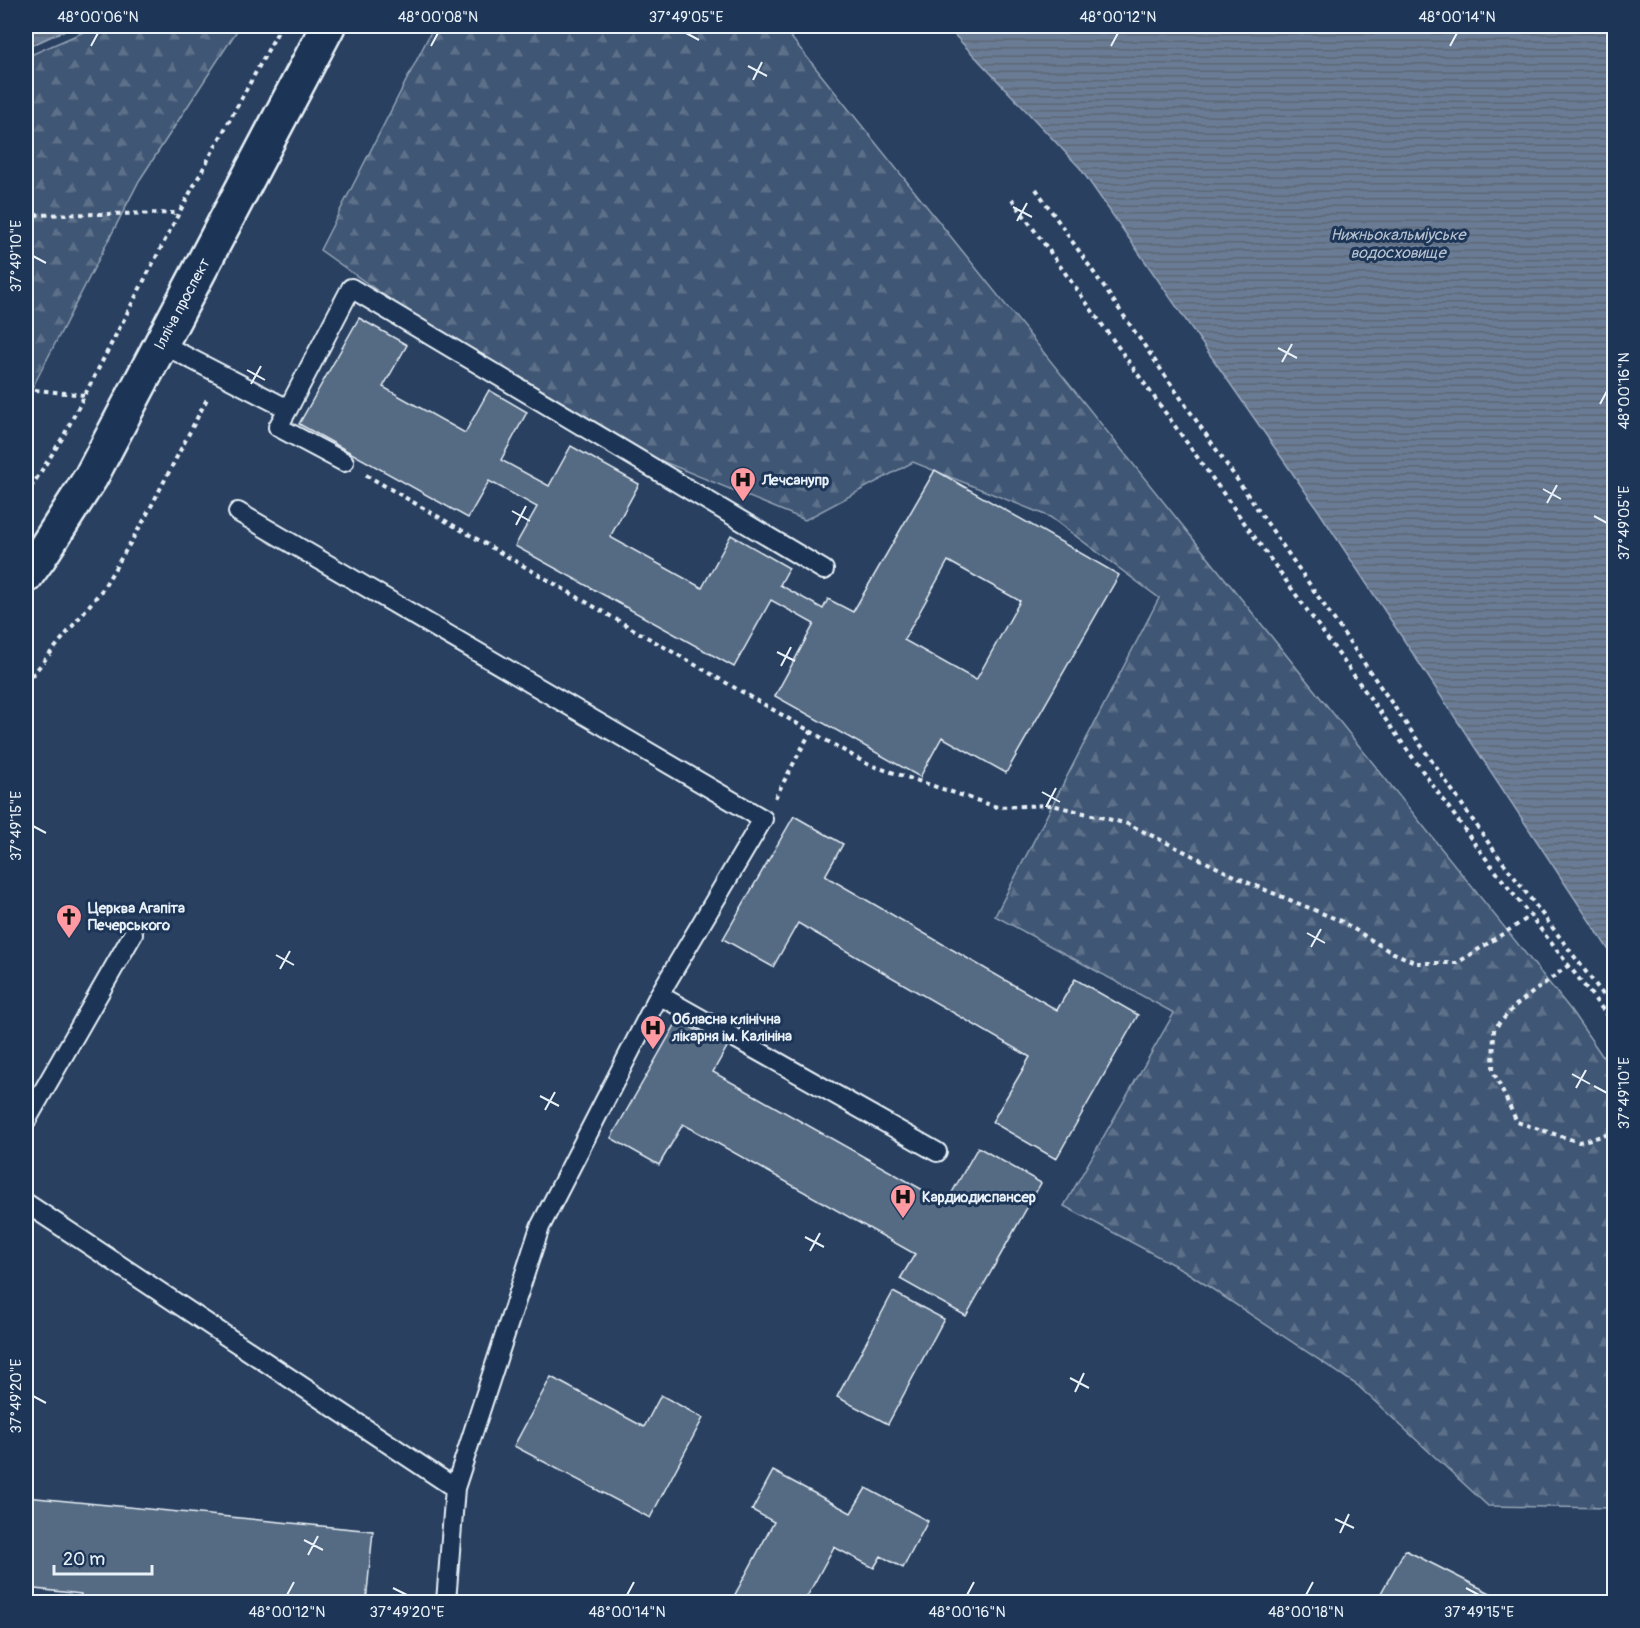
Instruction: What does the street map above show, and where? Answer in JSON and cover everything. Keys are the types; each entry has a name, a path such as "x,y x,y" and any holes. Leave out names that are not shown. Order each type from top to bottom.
{"main road":[{"name":"Ілліча проспект","path":"26,576 91,477 328,26"}],"lane":[{"path":"344,462 278,427 351,288 824,570"},
{"path":"162,344 288,409"},
{"path":"238,512 763,819 659,995 540,1227 454,1488 446,1602"},
{"path":"26,1121 133,934"},
{"path":"659,995 937,1152"},
{"path":"26,1203 454,1488"}],"path":[{"path":"26,495 63,436 178,213 281,26"},
{"path":"1036,189 1490,845 1614,1009"},
{"path":"1012,199 1477,847 1614,1024"},
{"path":"26,215 178,213"},
{"path":"26,683 102,590 144,520 219,375"},
{"path":"26,389 85,395"},
{"path":"344,462 867,764 997,807 1052,805 1128,824 1251,884 1341,921 1389,951 1417,963 1457,963 1531,916"},
{"path":"763,819 810,731"},
{"path":"1569,965 1516,1005 1494,1029 1493,1071 1517,1122 1579,1142 1614,1133"}],"green space":[{"path":"97,26 240,26 139,181 26,400 26,57"},
{"path":"434,26 782,26 1570,1009 1614,1073 1614,1511 1612,1508 1488,1506 1357,1385 1185,1271 1064,1206 1174,1013 995,916 1159,598 1050,517 913,462 805,520 558,418 320,250"}],"water":[{"path":"26,26 74,26 26,48"},
{"name":"Нижньокальміуське водосховище","path":"946,26 1614,26 1614,958 1316,507 1080,168"}],"building":[{"path":"359,318 407,345 383,387 465,433 489,390 527,412 501,460 549,486 571,446 639,484 610,537 702,588 731,535 789,568 780,585 823,609 828,599 853,612 935,470 1119,575 1006,773 942,737 920,777 775,696 814,624 771,600 734,667 515,546 537,507 489,481 468,518 299,424","holes":["948,561 1020,601 976,680 904,640"]},
{"path":"794,816 843,844 825,876 1057,1010 1075,979 1138,1015 1056,1159 992,1122 1030,1057 798,923 773,967 723,939"},
{"path":"678,1020 727,1047 713,1072 946,1203 978,1147 1041,1183 966,1316 900,1279 915,1254 683,1124 659,1165 611,1138"},
{"path":"893,1292 944,1319 888,1424 837,1397"},
{"path":"551,1377 644,1427 661,1395 703,1418 650,1518 514,1446"},
{"path":"773,1471 851,1513 866,1488 928,1521 903,1568 881,1556 874,1568 834,1547 804,1602 731,1602 774,1522 752,1510"},
{"path":"26,1497 373,1531 366,1602 81,1602 81,1594 26,1588"},
{"path":"1405,1550 1508,1602 1376,1602"}],"place":[{"name":"Лечсанупр","path":"743,503"},
{"name":"Церква Агапіта Печерського","path":"69,940"},
{"name":"Обласна клінічна лікарня ім. Калініна","path":"653,1051"},
{"name":"Кардиодиспансер","path":"903,1220"}]}
